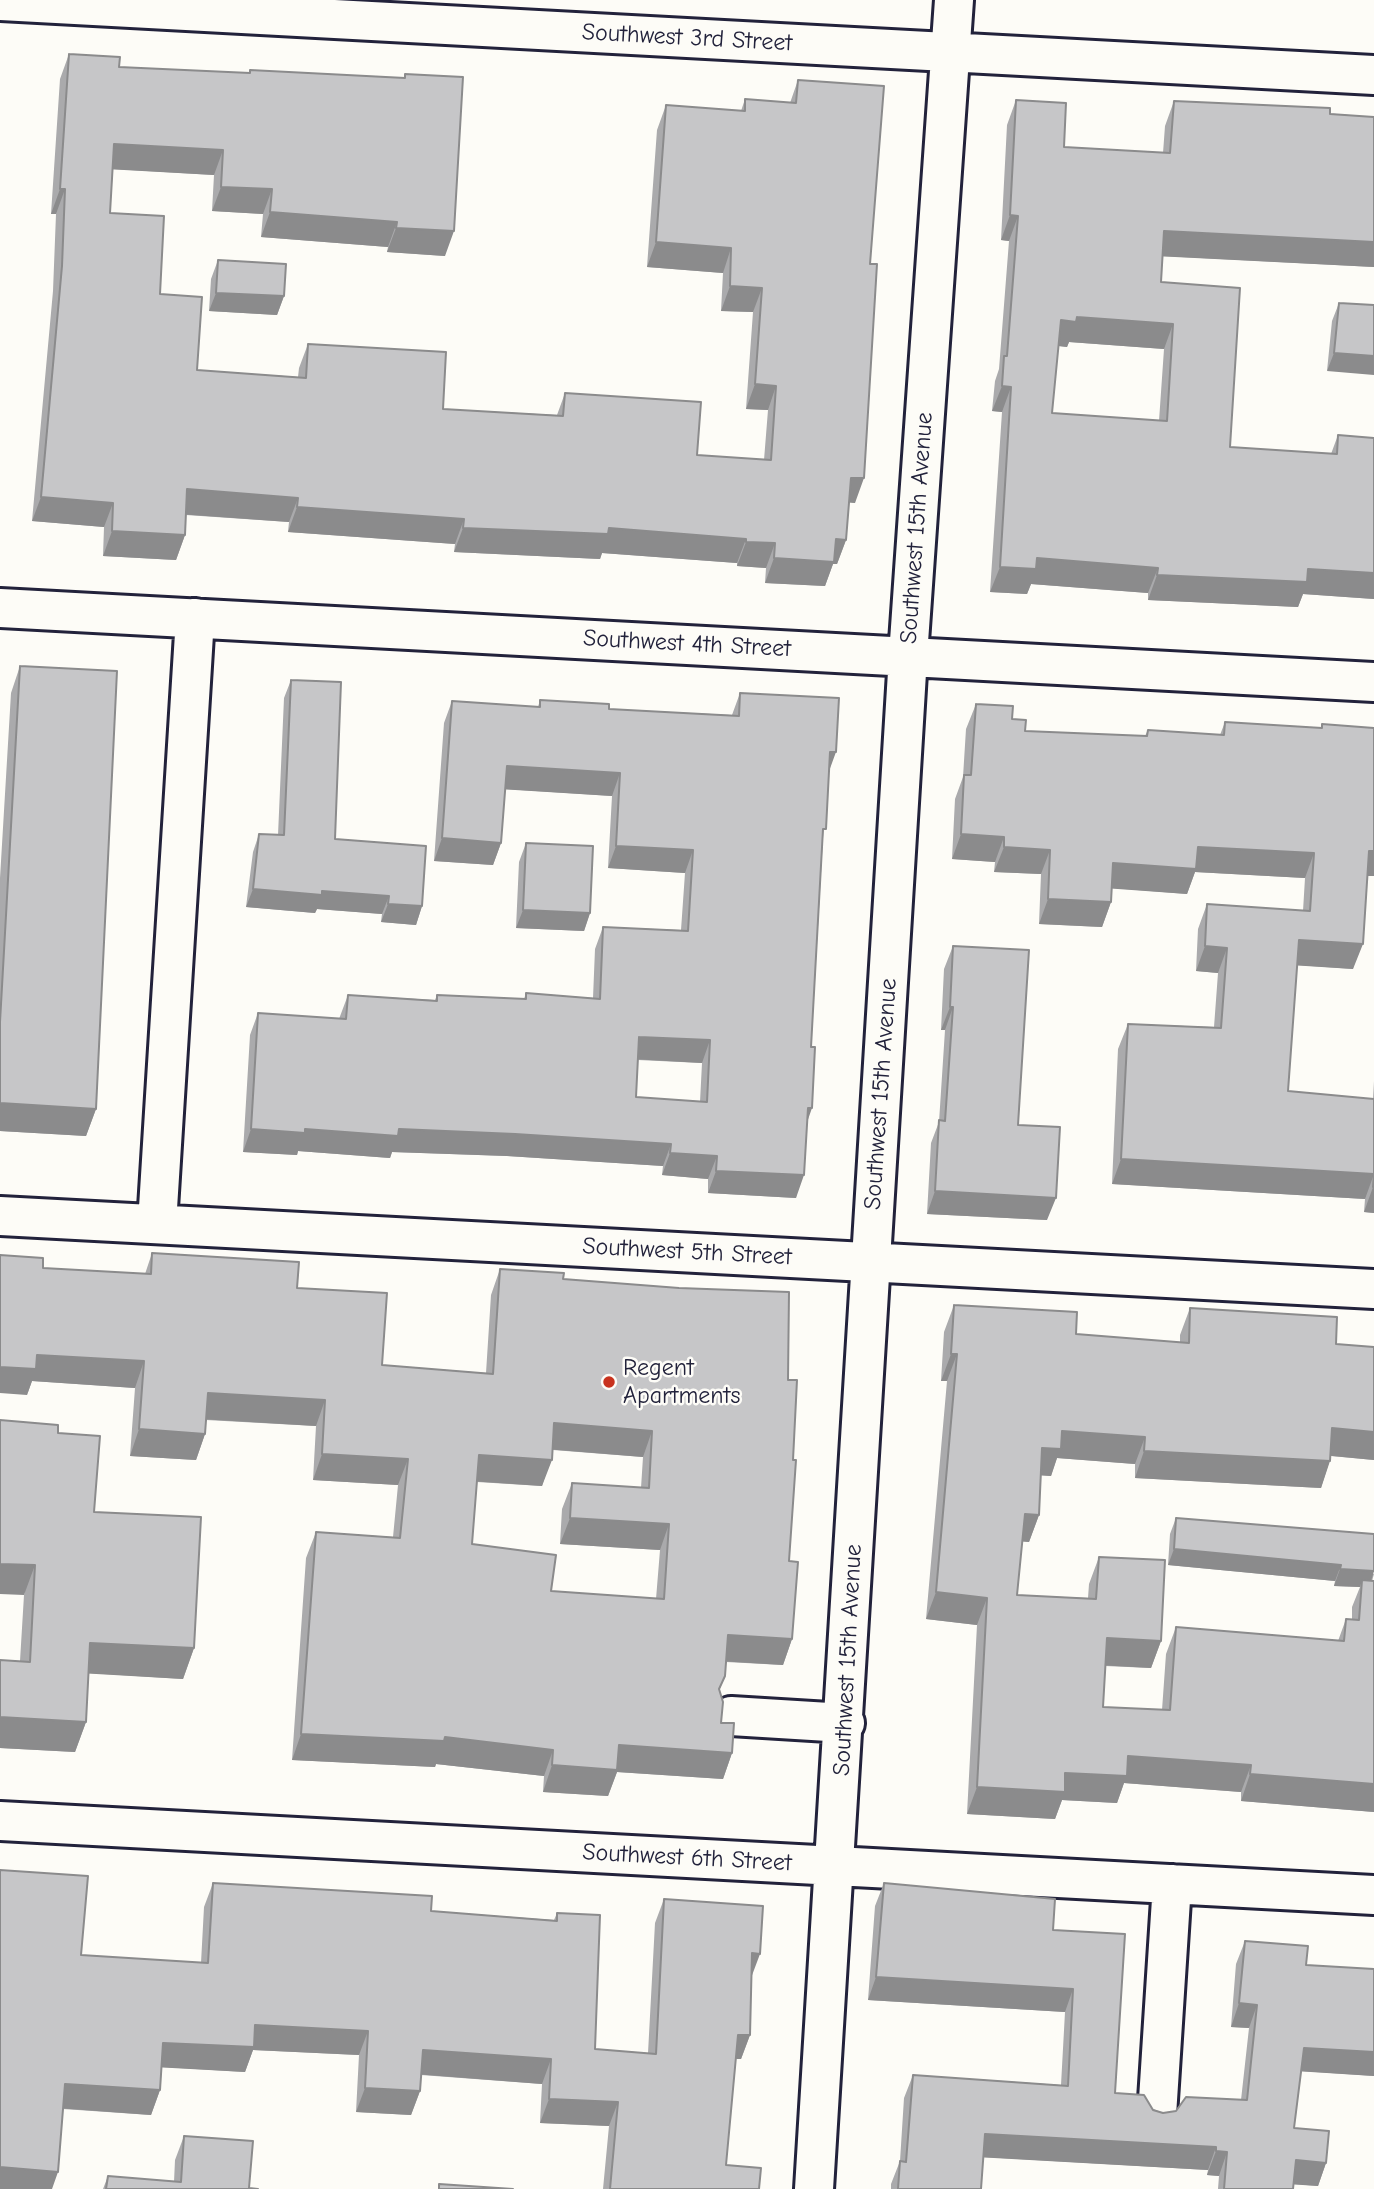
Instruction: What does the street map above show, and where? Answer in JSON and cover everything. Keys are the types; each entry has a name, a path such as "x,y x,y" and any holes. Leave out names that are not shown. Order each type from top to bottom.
{"street":[{"name":"Southwest 15th Avenue","path":"814,2189 845,1723 870,1262 908,656 954,0"},
{"name":"Southwest 3rd Street","path":"0,1 1374,75"},
{"name":"Southwest 4th Street","path":"0,608 1374,682"},
{"path":"157,1224 195,618"},
{"name":"Southwest 5th Street","path":"0,1216 1374,1289"},
{"path":"731,1716 845,1723"},
{"name":"Southwest 6th Street","path":"0,1821 1374,1895"},
{"path":"1157,2115 1172,1884"}],"building":[{"path":"69,54 120,57 119,67 405,78 405,74 463,77 454,231 396,228 397,222 270,212 272,189 221,187 223,150 114,144 110,213 164,216 160,294 202,297 197,370 306,378 308,344 446,352 443,409 563,416 565,393 701,402 697,455 771,460 776,386 755,384 762,288 730,286 731,248 656,242 666,105 745,111 745,99 796,103 798,80 884,86 870,264 877,264 864,478 851,478 846,540 836,539 834,562 774,558 775,543 746,542 746,539 609,528 608,534 463,528 464,519 297,507 298,498 187,489 185,535 112,531 113,503 41,497 62,266 65,189 60,189"},
{"path":"1016,100 1066,103 1064,147 1170,153 1174,101 1330,108 1330,114 1374,117 1374,242 1164,231 1161,282 1240,288 1230,447 1337,454 1338,435 1374,438 1374,573 1308,569 1307,582 1157,575 1158,568 1037,558 1036,569 1000,567 1011,387 1002,386 1004,356 1007,356 1018,216 1010,215","holes":["1077,317 1173,324 1167,421 1052,413 1061,320 1076,322"]},
{"path":"218,260 286,264 284,296 216,293"},
{"path":"1339,303 1374,305 1374,356 1334,353"},
{"path":"20,666 117,671 96,1109 0,1103 0,1022"},
{"path":"291,680 341,682 335,839 426,846 422,906 388,904 389,896 322,891 322,895 253,889 259,834 284,835"},
{"path":"740,693 839,698 836,752 830,752 826,829 823,829 811,1047 815,1047 812,1108 808,1108 804,1175 716,1171 717,1156 670,1153 671,1144 399,1129 398,1136 305,1129 305,1133 251,1129 258,1013 346,1019 348,995 437,1001 437,995 526,999 526,993 600,999 603,927 688,931 693,850 616,846 620,773 507,766 501,843 442,838 452,701 540,707 540,700 609,704 609,709 739,716","holes":["639,1037 710,1040 707,1102 636,1097"]},
{"path":"976,704 1013,706 1012,719 1026,720 1025,731 1147,736 1148,730 1224,735 1225,722 1374,728 1374,851 1369,851 1363,944 1299,940 1288,1091 1374,1099 1374,1174 1121,1159 1128,1024 1221,1028 1227,948 1205,946 1207,904 1310,911 1314,853 1198,847 1196,869 1113,863 1111,902 1048,899 1050,850 1004,847 1004,837 961,834 964,775 971,775"},
{"path":"526,843 593,846 590,913 523,910"},
{"path":"953,946 1029,950 1018,1125 1060,1127 1056,1198 935,1191 939,1120 945,1121 953,1007 950,1007"},
{"path":"152,1253 299,1262 297,1288 387,1293 382,1365 493,1374 500,1269 564,1273 563,1279 679,1288 789,1292 788,1380 797,1380 793,1460 796,1460 789,1561 798,1562 792,1639 728,1635 725,1676 719,1689 723,1702 721,1723 734,1723 732,1753 619,1745 617,1770 552,1765 553,1750 445,1737 444,1741 301,1734 316,1532 400,1538 408,1459 322,1454 325,1400 208,1393 205,1434 139,1429 144,1361 37,1355 36,1369 0,1367 0,1255 43,1258 43,1268 151,1274","holes":["554,1423 652,1431 649,1488 572,1483 570,1518 669,1524 664,1599 551,1591 556,1555 472,1544 479,1455 552,1460"]},
{"path":"954,1305 1077,1312 1076,1334 1189,1343 1190,1308 1337,1317 1336,1344 1374,1347 1374,1432 1332,1428 1330,1461 1144,1451 1145,1437 1062,1431 1061,1449 1042,1448 1039,1515 1025,1514 1017,1595 1096,1599 1099,1557 1165,1560 1161,1641 1107,1638 1103,1707 1170,1710 1176,1627 1344,1641 1346,1619 1359,1620 1362,1580 1374,1581 1374,1784 1250,1774 1251,1765 1128,1756 1127,1776 1065,1773 1065,1792 977,1787 987,1598 936,1592 957,1354 951,1354"},
{"path":"0,1420 58,1425 58,1433 100,1436 94,1512 201,1517 194,1648 90,1643 86,1722 0,1717 0,1660 30,1662 35,1565 0,1564"},
{"path":"1176,1518 1374,1534 1374,1571 1340,1569 1341,1565 1174,1549"},
{"path":"0,1870 88,1876 81,1955 208,1963 213,1883 432,1896 431,1911 557,1921 557,1913 600,1915 595,2049 656,2054 664,1899 763,1906 760,1954 752,1953 750,2035 738,2035 726,2165 761,2168 759,2189 610,2189 618,2102 549,2099 551,2059 423,2050 420,2091 365,2088 368,2031 255,2025 254,2047 163,2043 160,2090 65,2084 58,2172 0,2167"},
{"path":"884,1883 1055,1899 1053,1930 1125,1934 1115,2093 1144,2095 1153,2110 1163,2113 1176,2111 1186,2097 1247,2100 1257,2005 1239,2003 1245,1941 1308,1946 1306,1965 1374,1969 1374,2052 1304,2048 1294,2128 1329,2131 1326,2163 1296,2160 1293,2189 1224,2189 1227,2152 1216,2151 1216,2147 985,2134 981,2189 898,2189 900,2161 906,2162 913,2075 1068,2086 1073,1989 876,1977"},
{"path":"184,2136 253,2141 249,2188 258,2189 106,2189 108,2176 181,2182"},
{"path":"439,2184 513,2189 439,2189"}],"place":[{"name":"Regent Apartments","path":"609,1382"}]}
